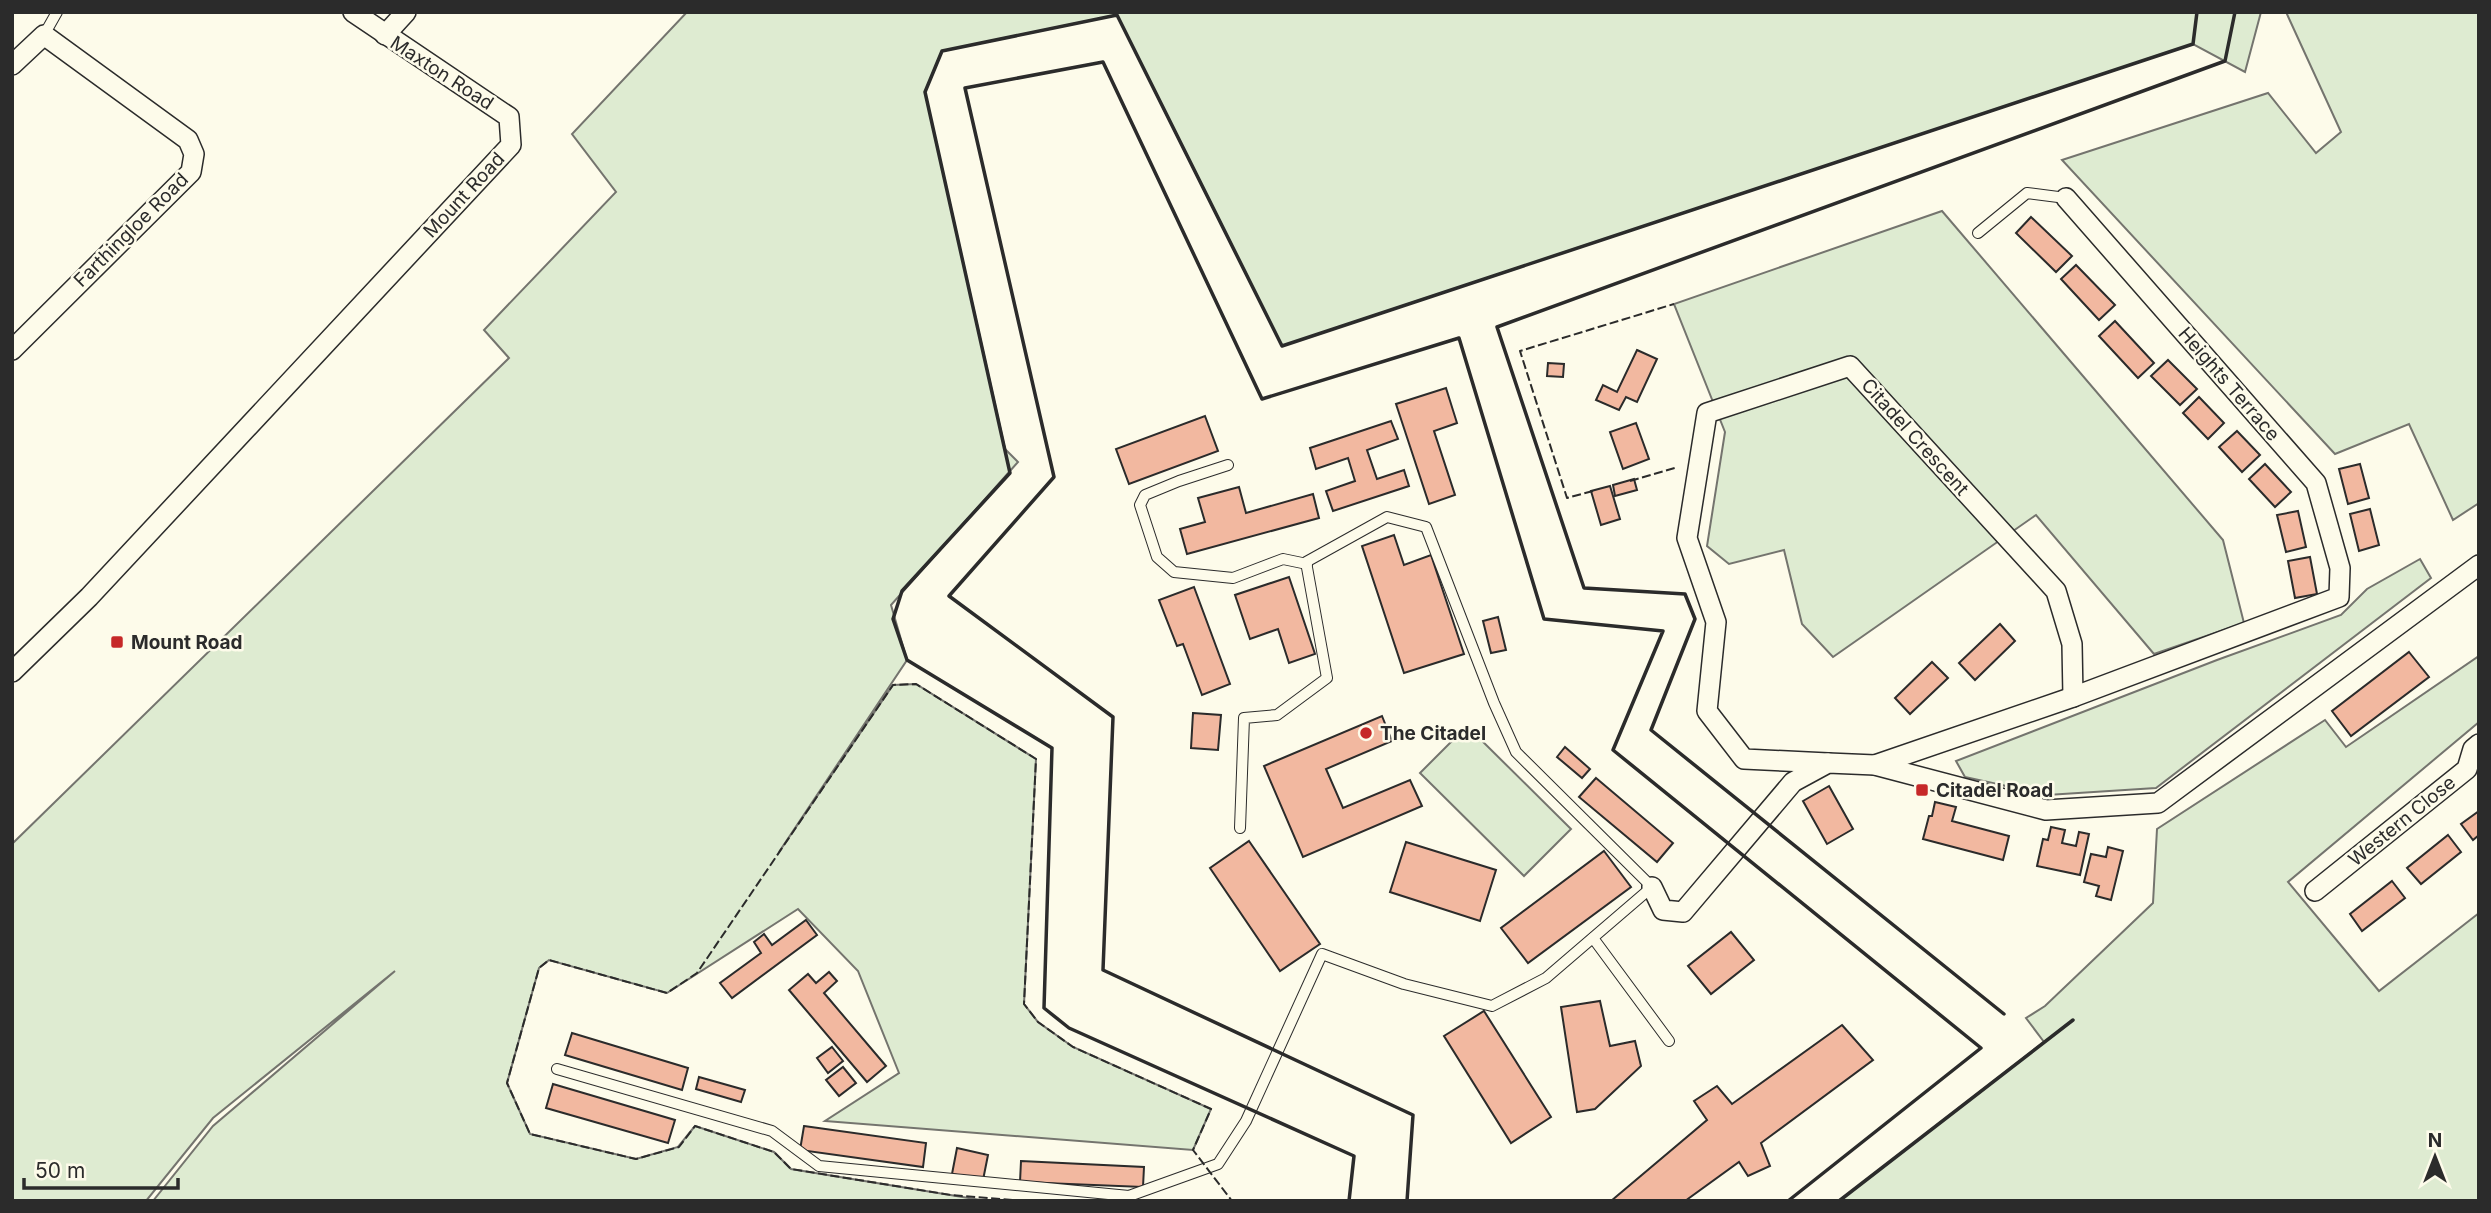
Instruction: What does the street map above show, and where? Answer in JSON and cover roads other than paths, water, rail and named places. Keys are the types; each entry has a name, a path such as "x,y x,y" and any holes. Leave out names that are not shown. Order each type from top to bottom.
{"street":[{"name":"Maxton Road","path":"353,12 509,117 511,145"},
{"path":"384,35 406,12"},
{"path":"12,65 44,35"},
{"name":"Farthingloe Road","path":"12,350 191,172 194,154 188,140 44,35"},
{"name":"Mount Road","path":"12,671 89,597 511,145"},
{"name":"Heights Terrace","path":"2066,198 2316,483 2340,568 2339,597 2073,697"},
{"name":"Citadel Crescent","path":"1828,763 1744,759 1707,712 1716,622 1687,538 1707,413 1850,366 2056,591 2072,644 2073,697"},
{"path":"1652,887 1663,910 1683,912 1793,782 1828,763 1875,765 2046,810 2158,803 2479,565"},
{"path":"1875,765 2073,697"},
{"name":"Western Close","path":"2315,891 2467,769 2473,749 2479,744"}],"lane":[{"path":"44,35 57,12"},
{"path":"1978,233 2027,193 2066,198"},
{"path":"1228,465 1145,495 1140,505 1157,557 1174,572 1211,578 1233,578 1283,559 1307,564"},
{"path":"557,1069 772,1131 820,1166 1129,1196 1218,1164 1246,1121 1322,954 1404,984 1492,1006 1546,978 1652,887 1516,752 1494,703 1426,527 1387,517 1306,562 1327,678 1277,715 1244,718 1240,828"},
{"path":"1593,937 1669,1041"}],"place":[{"name":"Mount Road","path":"117,642"},
{"name":"The Citadel","path":"1366,733"},
{"name":"Citadel Road","path":"1922,790"}]}
